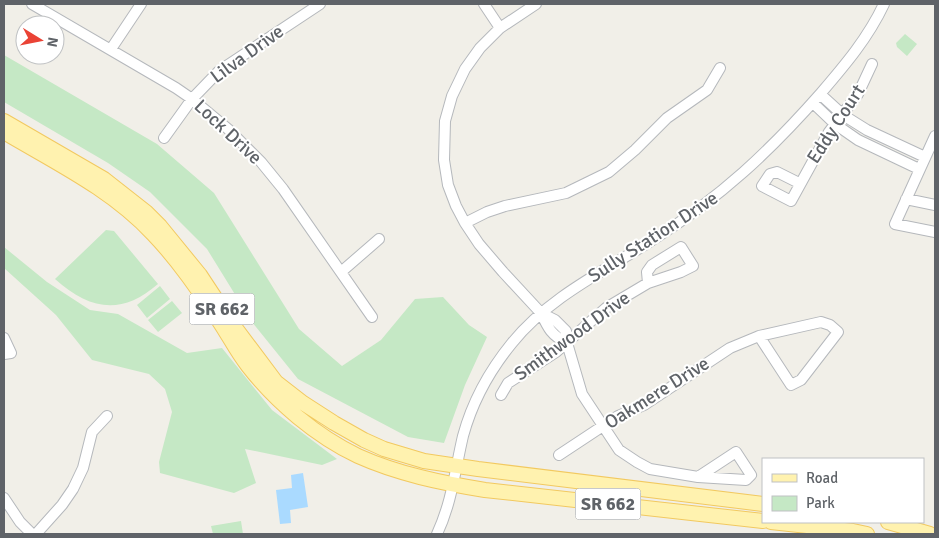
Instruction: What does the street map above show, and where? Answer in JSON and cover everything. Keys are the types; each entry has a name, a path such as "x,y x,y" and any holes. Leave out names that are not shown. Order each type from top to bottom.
{"main road":[{"name":"SR 662","path":"4,121 104,180 146,212 160,226 200,275 231,322 276,382 303,403 341,428 364,440 384,449 424,461 762,504"},
{"name":"SR 662","path":"4,132 112,197 140,221 183,271 219,321 246,364 268,390 296,416 357,455 401,471 485,490 762,521"},
{"path":"780,523 867,534"},
{"path":"892,523 930,534"}],"street":[{"name":"Lock Drive","path":"32,4 111,49 192,99 228,129 261,162 283,189 372,317"},
{"path":"111,49 141,4"},
{"name":"Lilva Drive","path":"164,138 192,99 207,82 231,62 320,4"},
{"path":"484,4 500,28"},
{"path":"536,4 500,28 480,48 465,69 452,96 445,121 443,145 446,174 456,206 464,223 479,244 541,313 555,320 566,331 567,343 582,394 619,450 650,469 698,476 746,480 751,475 736,452 698,476"},
{"name":"Sully Station Drive","path":"437,534 454,484 464,434 474,405 484,384 512,342 541,313 573,289 710,202 744,174 772,147 860,46 884,4"},
{"name":"Eddy Court","path":"799,183 835,124 858,94 872,64"},
{"path":"464,223 505,206 566,193 609,172 636,150 667,118 707,90 720,68"},
{"path":"816,98 867,130 925,157"},
{"path":"816,98 835,124 858,140 920,169"},
{"path":"935,136 895,224 935,232"},
{"path":"906,199 935,205"},
{"path":"341,272 379,239"},
{"name":"Smithwood Drive","path":"500,395 508,383 556,352 606,308 648,283"},
{"name":"Oakmere Drive","path":"558,455 618,416 644,405 730,348 759,336 821,322 830,325 838,332 801,380 791,384 759,336"},
{"path":"4,338 11,352 4,354"},
{"path":"36,534 74,490 83,468 92,432 107,416"},
{"path":"4,498 20,522 32,534"}],"green space":[{"path":"905,34 917,44 907,56 897,47 896,43"},
{"path":"4,55 15,61 15,65 21,65 157,144 214,193 299,329 342,366 381,340 415,299 443,297 469,325 487,337 465,385 444,443 408,437 298,379 252,322 207,249 150,192 108,163 4,102"},
{"path":"106,230 114,231 158,284 131,301 118,305 93,303 68,289 55,279"},
{"path":"4,247 47,282 90,310 118,314 187,353 222,348 272,410 337,459 322,465 245,449 256,483 234,493 160,473 159,462 172,412 165,389 149,374 92,360 56,315 4,268"},
{"path":"160,286 170,299 147,318 137,305"},
{"path":"172,301 182,313 158,332 148,320"},
{"path":"241,521 243,534 213,534 211,526"}],"water":[{"path":"303,473 308,507 290,510 291,523 280,524 276,490 292,488 291,475"}]}
